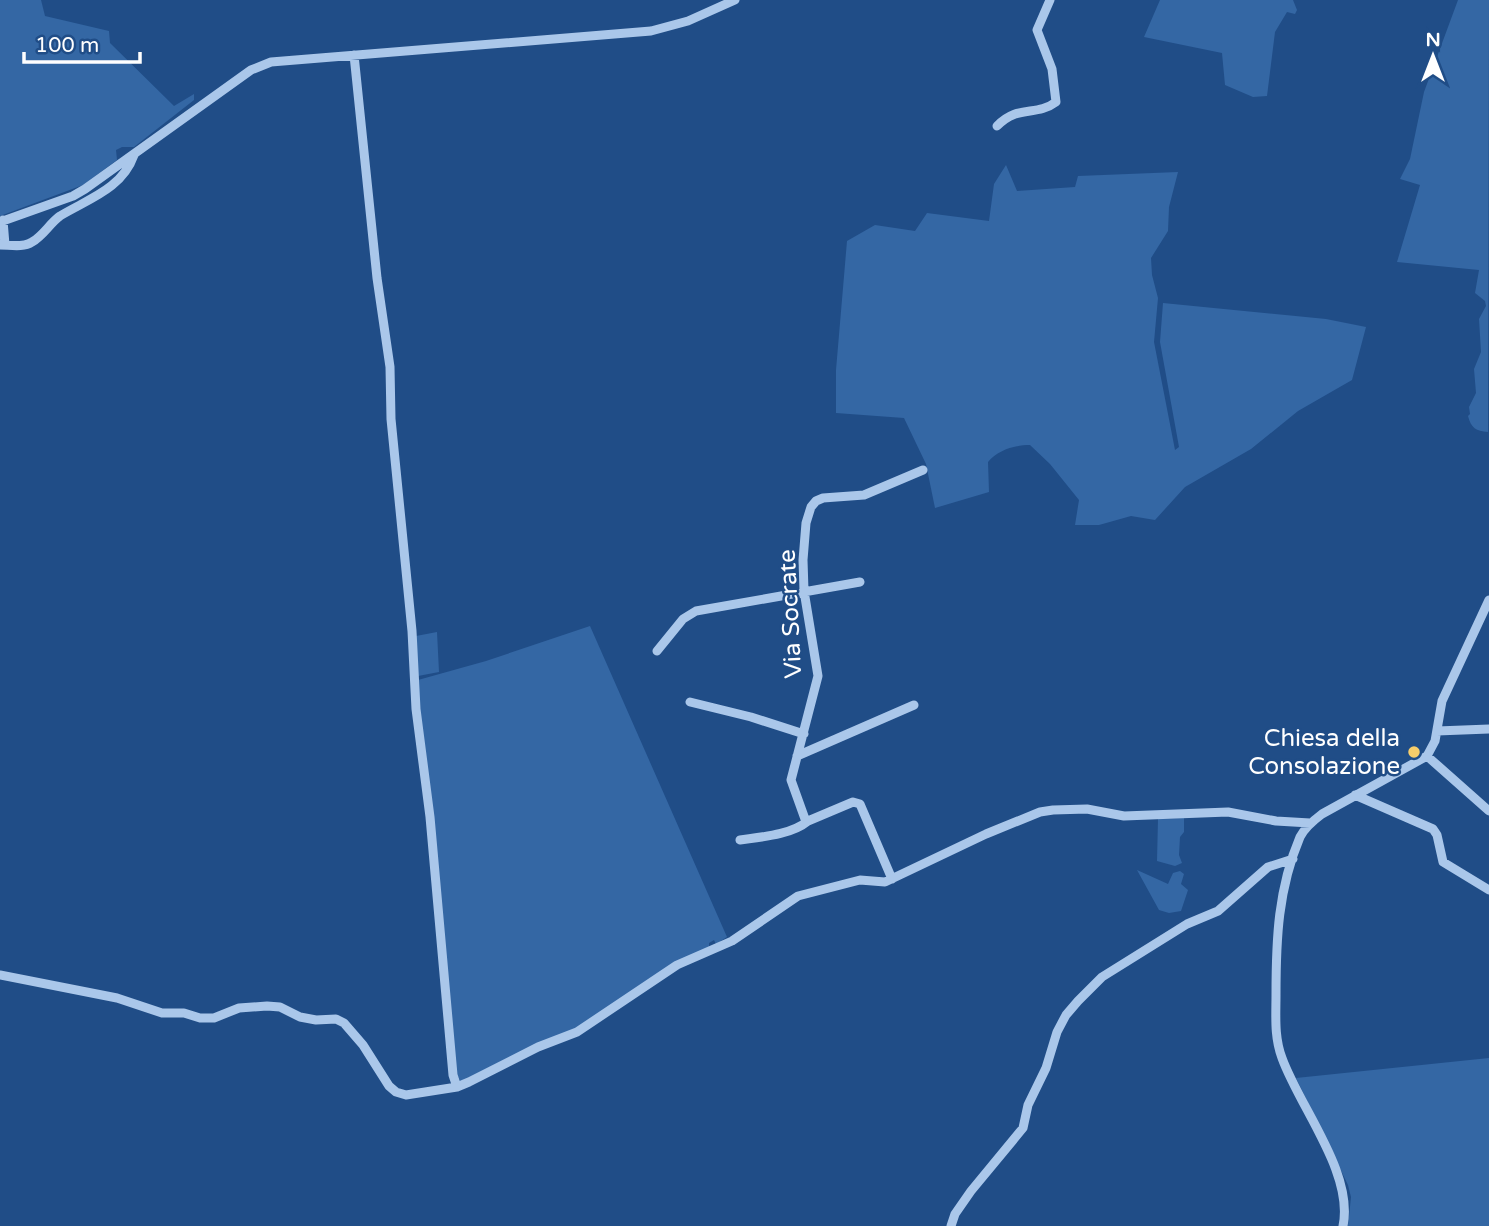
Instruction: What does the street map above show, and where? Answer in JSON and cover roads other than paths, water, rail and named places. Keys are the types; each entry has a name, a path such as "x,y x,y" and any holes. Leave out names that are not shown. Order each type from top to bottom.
{"street":[{"path":"134,154 130,167 112,186 58,217 32,242 24,245 3,245 1,221 85,189 134,154 260,65 284,60 651,31 688,21 735,0"},
{"path":"997,126 1011,114 1048,107 1056,102 1052,69 1037,30 1050,0"},
{"path":"354,55 377,278 390,367 391,419 412,631 416,709 430,817 453,1075 457,1087"},
{"path":"48,205 58,217"},
{"name":"Via Socrate","path":"808,821 791,780 818,676 804,591 806,523 811,507 823,498 864,495 923,470"},
{"path":"657,651 682,619 696,611 860,582"},
{"path":"1343,1226 1346,1211 1343,1188 1286,1068 1276,1033 1277,921 1301,835 1310,823 1427,756 1432,750 1442,701 1489,600"},
{"path":"690,702 804,734"},
{"path":"797,756 914,705"},
{"path":"1437,731 1489,729"},
{"path":"1427,756 1489,811"},
{"path":"1355,795 1433,829 1443,862 1489,890"},
{"path":"740,840 803,826 808,821 857,802 892,879"},
{"path":"0,975 104,995 162,1013 184,1013 214,1018 239,1008 267,1006 281,1007 300,1017 336,1019 363,1045 382,1077 396,1092 406,1095 457,1087 538,1047 577,1032 677,965 732,941 798,896 860,880 885,882 986,834 1040,812 1087,810 1124,816 1227,812 1276,821 1310,823"},
{"path":"951,1226 955,1214 971,1191 1023,1128 1028,1105 1046,1068 1058,1032 1066,1015 1078,1001 1102,977 1187,924 1218,911 1268,867 1293,859"}],"place":[{"name":"Chiesa della Consolazione","path":"1414,752"}]}
